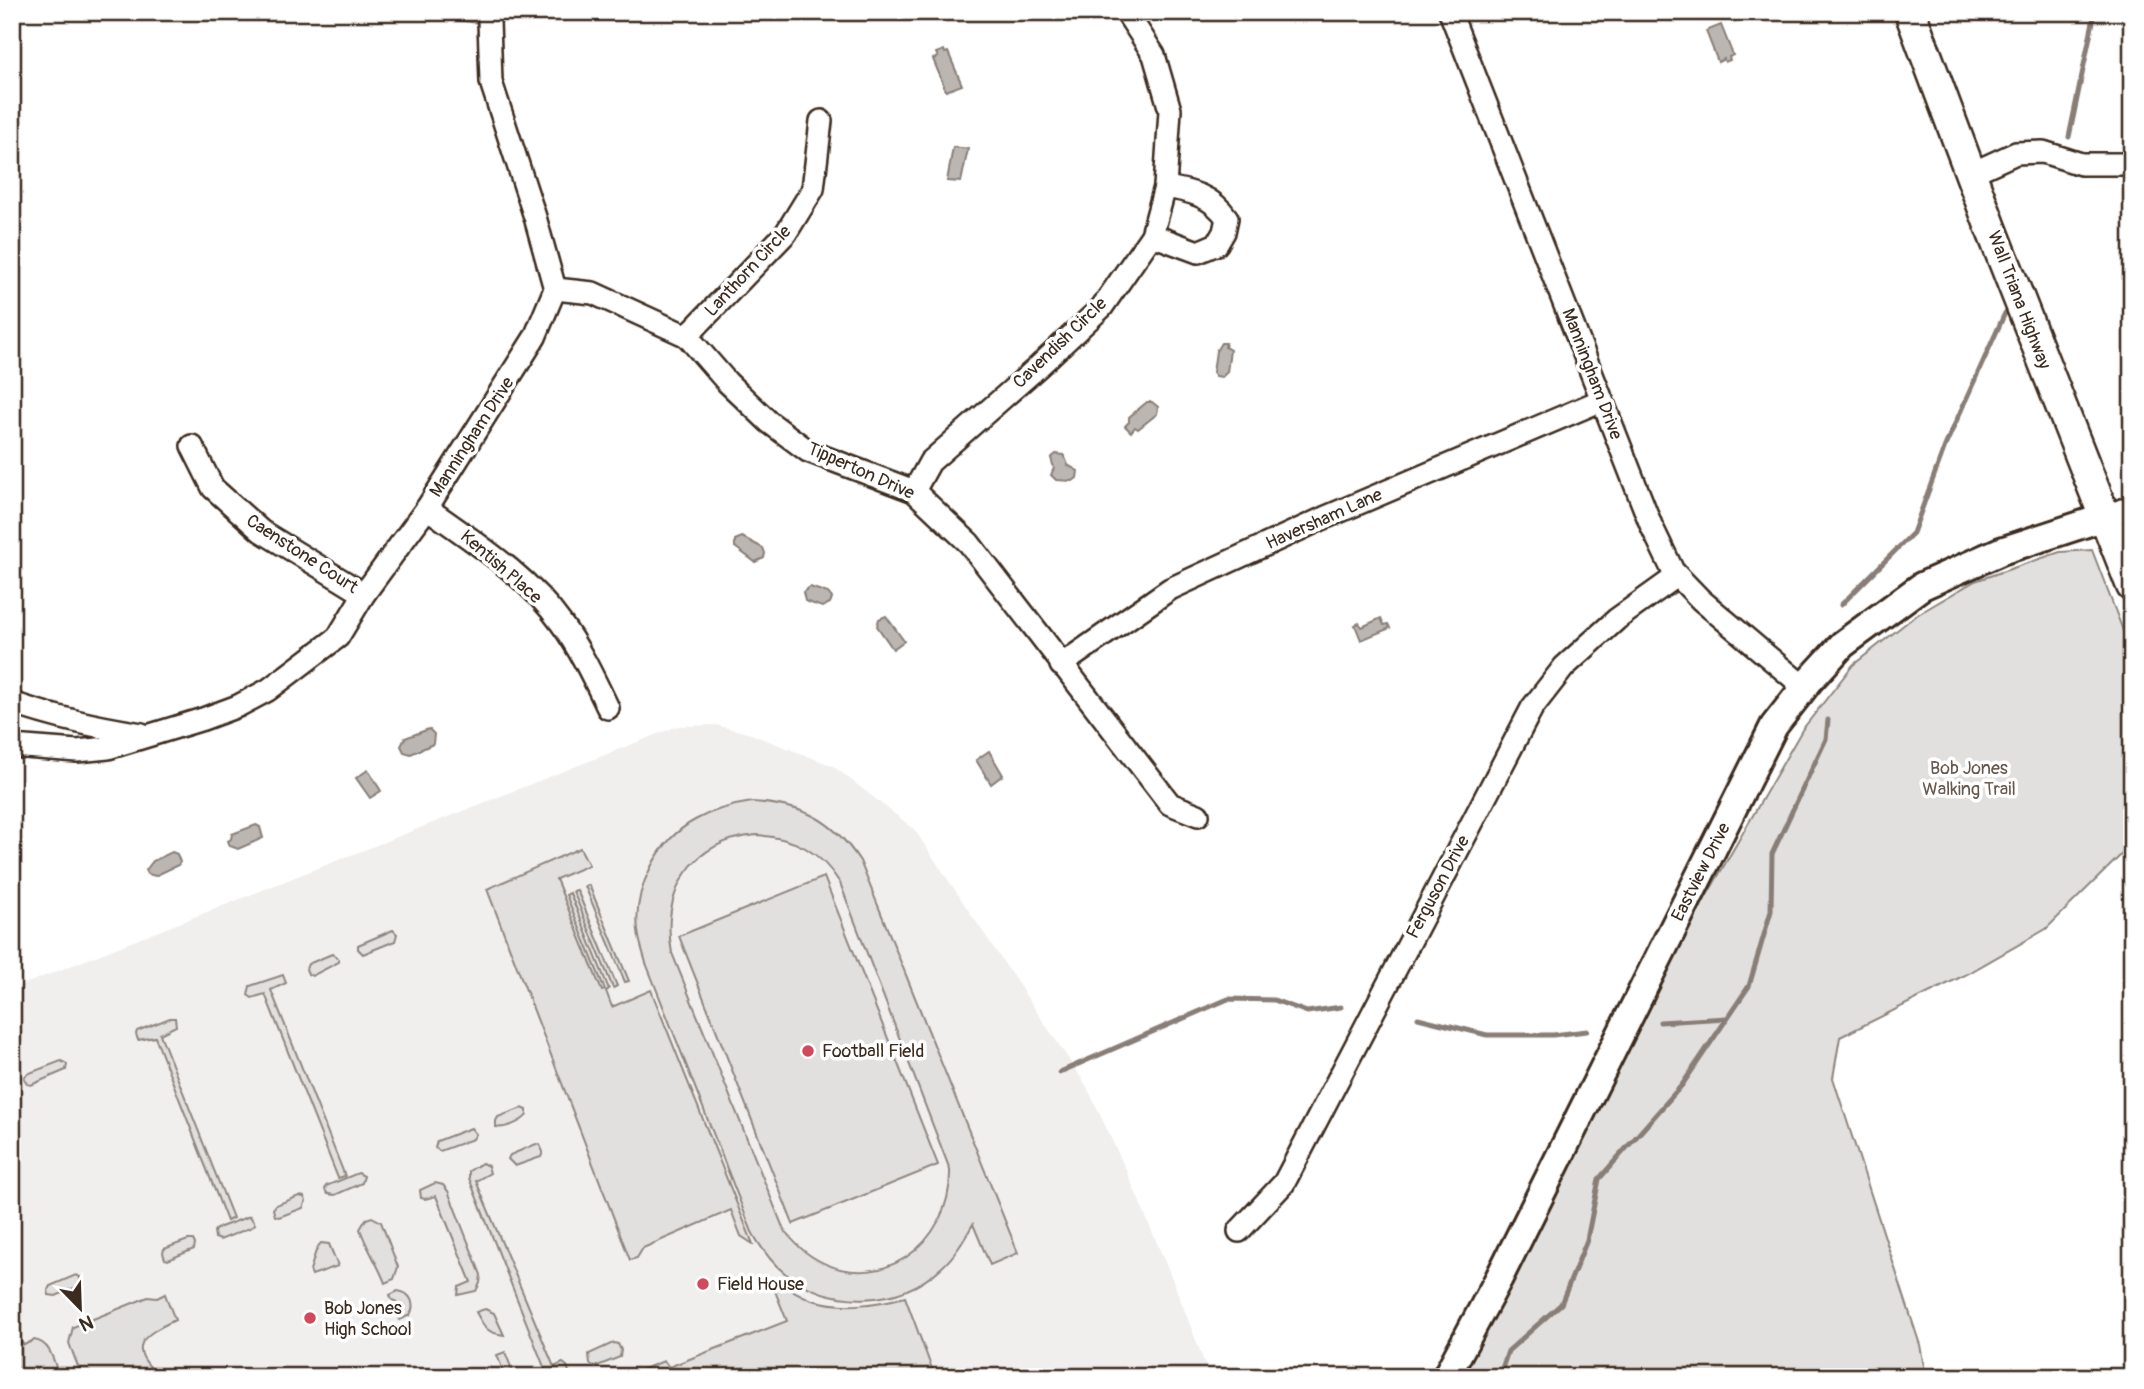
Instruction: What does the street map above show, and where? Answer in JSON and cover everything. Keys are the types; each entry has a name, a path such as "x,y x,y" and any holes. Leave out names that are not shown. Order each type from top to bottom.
{"main road":[{"name":"Wall Triana Highway","path":"1910,12 1970,174 2118,511 2132,586"}],"street":[{"path":"492,12 489,21 491,82 535,217 555,289"},
{"name":"Cavendish Circle","path":"914,491 930,461 1102,307 1152,235 1165,187 1170,110 1154,55 1126,12"},
{"name":"Manningham Drive","path":"1450,12 1651,525 1672,571 1804,687"},
{"name":"Lanthorn Circle","path":"687,336 786,233 813,189 821,121"},
{"path":"1970,174 2016,153 2043,152 2081,164 2132,164"},
{"path":"1152,235 1198,251 1217,244 1224,232 1227,218 1217,204 1186,190 1165,187"},
{"name":"Tipperton Drive","path":"555,289 593,293 687,336 727,382 769,422 808,450 914,491 969,543 1171,804 1198,815"},
{"name":"Manningham Drive","path":"12,746 77,751 108,748 203,719 238,706 268,690 338,637 364,594 427,508 535,337 555,289"},
{"name":"Haversham Lane","path":"1061,665 1170,589 1324,518 1602,400"},
{"name":"Caenstone Court","path":"192,446 213,488 261,531 364,594"},
{"name":"Kentish Place","path":"427,508 493,555 552,612 585,661 608,708"},
{"name":"Eastview Drive","path":"1446,1377 1499,1278 1773,726 1843,644 1922,586 2001,551 2118,511"},
{"name":"Ferguson Drive","path":"1239,1231 1284,1183 1532,708 1564,667 1608,627 1678,576"},
{"name":"Manningham Drive","path":"12,702 94,726 147,735"}],"shaded area":[{"path":"1721,25 1733,55 1725,62 1724,59 1718,62 1706,31"},
{"path":"944,50 945,53 948,52 962,85 946,91 933,59 938,57 936,53"},
{"path":"953,147 968,149 961,182 947,181"},
{"path":"1221,343 1226,343 1225,347 1230,350 1227,372 1222,377 1213,372 1216,351"},
{"path":"1147,402 1158,407 1157,414 1131,432 1125,426 1129,417"},
{"path":"1056,454 1064,455 1068,465 1078,471 1077,478 1073,481 1056,480 1051,475 1054,468 1051,458"},
{"path":"742,537 763,548 764,558 755,562 735,547 735,540"},
{"path":"810,587 828,593 832,598 830,603 822,607 805,601 803,592"},
{"path":"886,616 904,641 893,649 877,626 879,619"},
{"path":"1381,618 1384,625 1388,624 1390,628 1361,640 1355,625 1359,623 1362,627"},
{"name":"Bob Jones High School","path":"716,725 751,734 833,766 914,829 1086,1085 1127,1172 1210,1377 23,1377 12,1350 12,989 678,726"},
{"path":"429,729 434,734 433,744 411,754 404,752 401,746 405,738"},
{"path":"989,751 1003,775 991,784 976,760"},
{"path":"368,770 381,791 370,798 356,778"},
{"path":"256,825 260,827 263,838 238,849 230,846 228,841 232,834"},
{"path":"172,852 177,854 180,862 178,865 155,876 148,874 146,870 153,861"}],"green space":[{"path":"397,12 481,12 478,23"},
{"name":"Bob Jones Walking Trail","path":"2092,550 2132,654 2132,844 2046,929 1967,974 1840,1037 1833,1078 1920,1345 1926,1377 1455,1377 1706,897 1802,730 1853,665 1915,616 1975,581 2060,552"},
{"path":"752,802 786,806 814,816 838,834 860,861 1018,1253 990,1265 973,1224 951,1258 924,1281 905,1291 885,1296 844,1298 804,1285 786,1274 771,1260 755,1238 646,963 637,915 644,883 651,867 670,840 702,816 722,808","holes":["757,835 794,843 815,854 840,883 950,1170 947,1197 938,1221 924,1242 906,1257 885,1267 861,1271 836,1268 811,1256 784,1230 672,953 671,910 676,890 698,858 734,839"]},
{"path":"580,848 589,865 556,879 602,991 605,990 566,895 570,893 609,989 606,991 612,1007 651,990 753,1244 741,1236 731,1210 643,1248 637,1258 630,1260 487,889"},
{"name":"Football Field","path":"824,877 938,1165 793,1224 679,936"},
{"path":"589,885 629,981 625,982 585,886"},
{"path":"577,890 617,986 613,988 573,891"},
{"path":"393,930 397,934 395,941 363,954 358,949 358,945"},
{"path":"332,954 339,962 312,976 308,974 308,964"},
{"path":"283,975 286,983 271,990 345,1176 338,1178 265,994 252,998 248,995 250,986"},
{"path":"175,1018 176,1026 160,1034 233,1218 227,1221 155,1037 138,1040 136,1034 137,1031"},
{"path":"61,1061 67,1064 66,1070 31,1085 27,1084 24,1078 27,1074"},
{"path":"522,1108 527,1110 527,1115 521,1120 508,1126 496,1127 498,1117"},
{"path":"471,1128 476,1134 473,1139 440,1151 435,1148 437,1141"},
{"path":"536,1144 540,1145 543,1152 541,1157 515,1166 508,1159 510,1155"},
{"path":"482,1163 488,1166 490,1173 476,1181 554,1367 563,1363 567,1366 569,1372 566,1377 548,1377 469,1178 469,1171"},
{"path":"358,1173 364,1176 362,1183 335,1195 328,1194 325,1190 326,1186"},
{"path":"435,1183 443,1185 448,1191 481,1275 476,1291 458,1295 459,1287 471,1282 436,1196 421,1198 420,1190"},
{"path":"299,1196 306,1201 303,1208 275,1216 273,1209 276,1205"},
{"path":"250,1216 255,1224 252,1227 220,1240 215,1238 214,1231 218,1228"},
{"path":"372,1217 381,1222 398,1267 394,1279 385,1283 360,1229 366,1219"},
{"path":"193,1240 194,1249 165,1259 164,1249"},
{"path":"321,1243 329,1244 338,1266 312,1275 310,1270 315,1252"},
{"path":"76,1275 80,1277 81,1285 56,1296 49,1295 50,1286"},
{"path":"777,1285 824,1303 870,1304 905,1297 935,1377 623,1377 664,1361 669,1367 787,1321 775,1291"},
{"path":"398,1291 406,1294 412,1303 410,1315 400,1320 398,1316 404,1305 392,1300 390,1295"},
{"path":"165,1294 175,1320 147,1337 141,1350 143,1358 161,1377 82,1377 69,1343 73,1327 148,1297 157,1298"},
{"path":"485,1309 494,1313 504,1335 489,1331 484,1325 476,1312"},
{"path":"34,1340 48,1349 59,1377 20,1377 12,1352 21,1342 24,1345"},
{"path":"613,1343 618,1344 621,1350 620,1357 595,1367 590,1364 589,1354"},
{"path":"505,1352 515,1377 497,1377 504,1373 497,1355"}],"waterway":[{"path":"2069,137 2095,12"},
{"path":"1841,605 1913,533 1945,446 2005,313"},
{"path":"1499,1377 1508,1351 1561,1304 1587,1240 1599,1179 1682,1085 1749,986 1771,911 1772,854 1826,739 1828,720"},
{"path":"1060,1072 1228,999 1274,1000 1307,1012 1341,1007"},
{"path":"1418,1018 1487,1035 1553,1035 1587,1031"},
{"path":"1660,1022 1727,1018"}],"place":[{"name":"Football Field","path":"808,1051"},
{"name":"Field House","path":"703,1284"},
{"name":"Bob Jones High School","path":"310,1318"}]}
